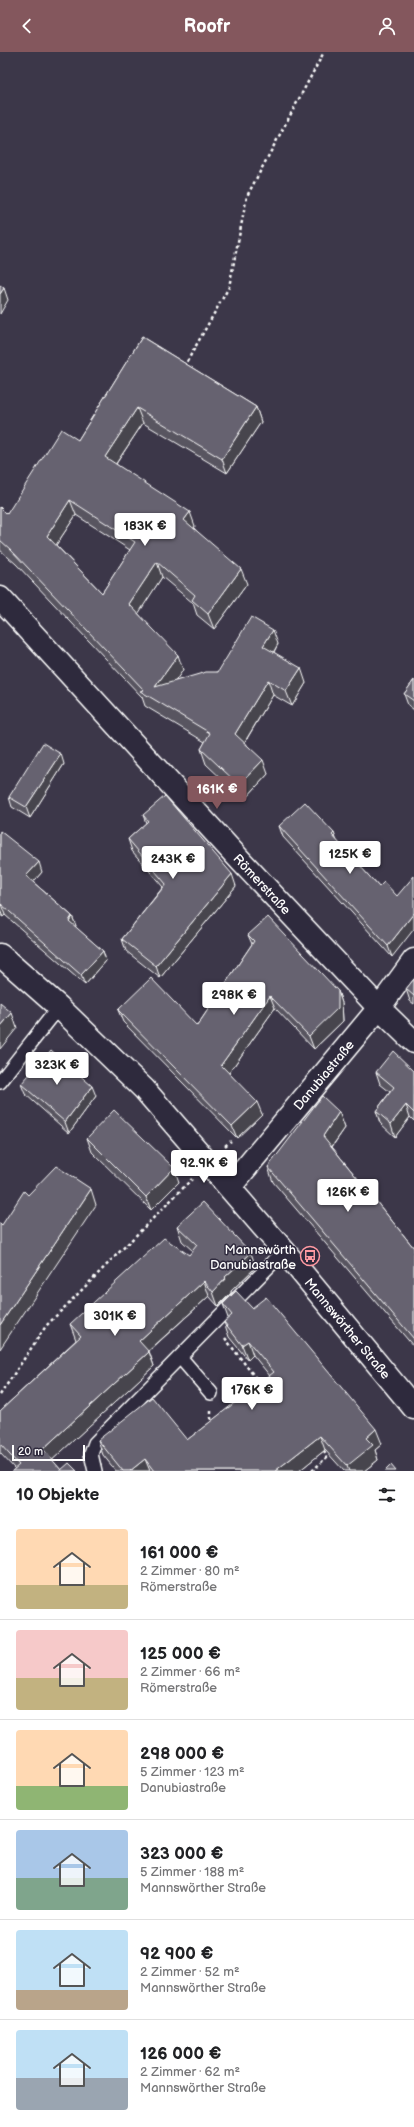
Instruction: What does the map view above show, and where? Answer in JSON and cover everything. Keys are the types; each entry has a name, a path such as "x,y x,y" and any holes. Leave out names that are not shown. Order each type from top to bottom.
{"street":[{"name":"Römerstraße","path":"0,598 379,1008 414,1042"},
{"name":"Mannswörther Straße","path":"0,955 59,1007 144,1089 230,1187 414,1408"},
{"name":"Danubiastraße","path":"230,1187 379,1008 414,960"}],"lane":[{"path":"0,1082 59,1007"},
{"path":"95,1471 90,1454 95,1443 284,1251"},
{"path":"180,1357 211,1393"}],"path":[{"path":"183,369 230,288 247,196 324,52"},
{"path":"0,1395 46,1326 231,1141"},
{"path":"213,1323 263,1388"},
{"path":"312,1471 327,1457 321,1446"}],"building":[{"path":"0,285 4,288 0,294"},
{"path":"142,337 256,407 222,459 137,408 105,457 190,512 184,520 241,569 208,614 192,600 195,595 157,562 129,604 178,655 155,687 206,672 218,672 251,617 273,630 263,646 301,668 286,691 268,680 235,734 263,760 239,785 201,749 210,733 140,691 144,690 0,540 0,507 7,514 61,429 78,440","holes":["70,500 135,542 102,593 47,536"]},
{"path":"414,680 414,701 404,694"},
{"path":"43,743 61,754 26,807 9,797"},
{"path":"165,796 232,874 156,966 122,939 166,884 128,839 148,821 143,815"},
{"path":"305,802 334,833 332,835 379,887 384,882 397,896 414,876 414,913 388,946 279,826"},
{"path":"0,831 39,862 26,876 72,916 69,921 103,951 81,975 1,904 0,906"},
{"path":"268,917 338,991 338,1008 309,1036 270,996 221,1065 257,1102 232,1126 118,1010 151,978 197,1026 254,941 248,935"},
{"path":"414,979 414,996 406,989"},
{"path":"0,1003 12,1013 0,1027"},
{"path":"51,1050 92,1086 65,1122 21,1084"},
{"path":"393,1051 414,1071 414,1113 406,1105 391,1124 376,1111 394,1087 376,1072"},
{"path":"322,1096 339,1112 323,1136 414,1248 414,1339 268,1167"},
{"path":"114,1110 174,1168 146,1197 87,1138"},
{"path":"56,1166 91,1189 0,1325 0,1223 2,1225 24,1191 28,1195"},
{"path":"203,1202 251,1253 225,1277 226,1278 213,1292 204,1281 139,1341 149,1352 43,1449 61,1470 69,1463 77,1471 12,1471 19,1465 0,1444 0,1411 81,1336 70,1324 164,1238 189,1255 197,1245 177,1226"},
{"path":"236,1291 252,1308 266,1297 376,1429 366,1438 373,1445 347,1466 320,1436 275,1471 154,1471 145,1459 130,1471 123,1471 98,1440 152,1397 187,1440 274,1372 248,1341 242,1345 224,1322 232,1315 223,1304"},
{"path":"391,1465 396,1471 385,1471"}],"place":[{"name":"Mannswörth Danubiastraße","path":"310,1256"}]}
